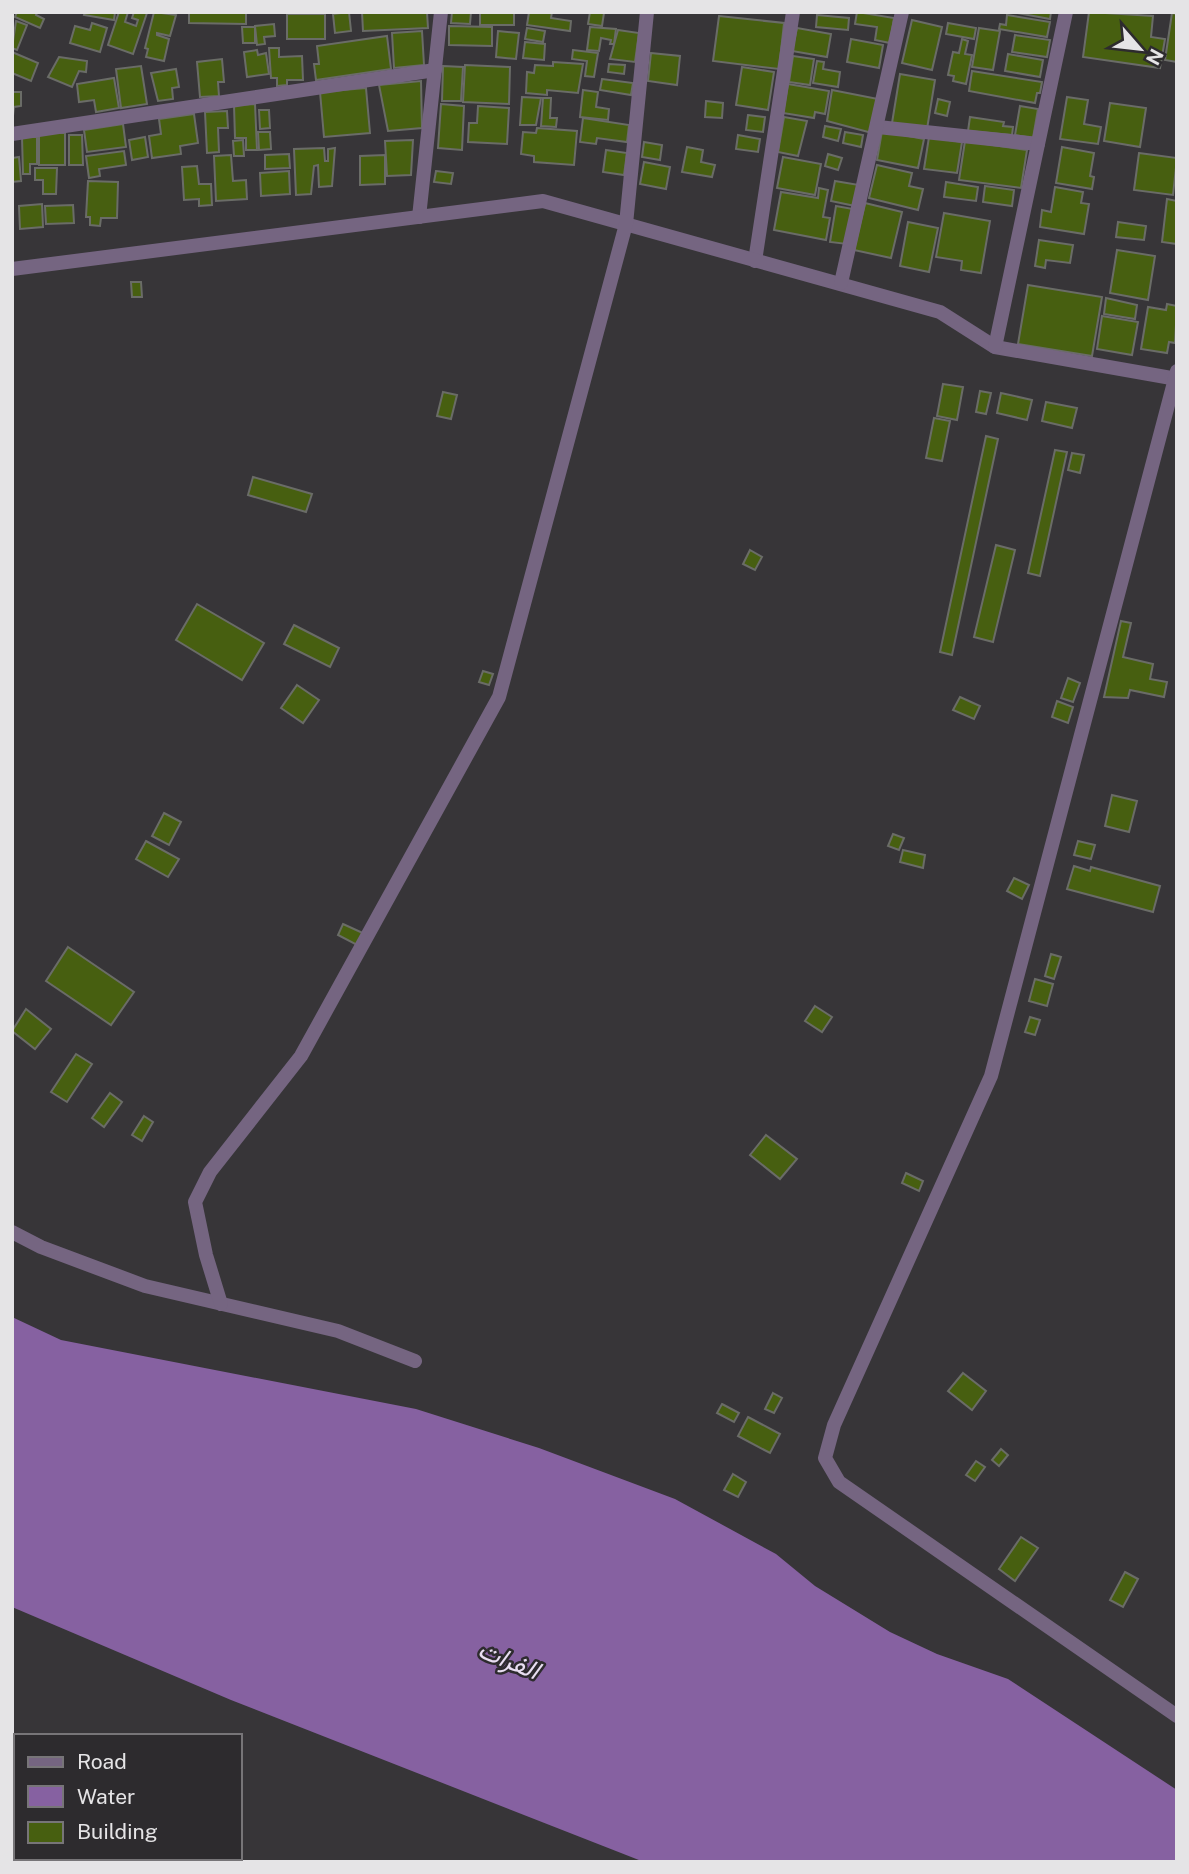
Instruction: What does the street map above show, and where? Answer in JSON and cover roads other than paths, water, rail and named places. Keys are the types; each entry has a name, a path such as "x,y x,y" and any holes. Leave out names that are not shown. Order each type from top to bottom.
{"street":[{"path":"419,217 441,12"},
{"path":"221,1304 206,1255 195,1202 210,1172 302,1056 499,697 626,224 648,12"},
{"path":"755,261 793,12"},
{"path":"841,283 902,12"},
{"path":"995,347 1066,12"},
{"path":"12,134 435,70"},
{"path":"878,127 1038,144"},
{"path":"12,269 543,201 940,313 995,347 1176,376 991,1076 834,1425 825,1458 839,1482 1177,1716"},
{"path":"12,1232 41,1247 145,1286 338,1331 415,1361"}],"water":[{"name":"الفرات","path":"12,1317 61,1340 416,1409 539,1448 675,1499 776,1554 815,1586 890,1632 937,1654 1008,1679 1177,1790 1177,1862 644,1862 231,1700 12,1607"}]}
